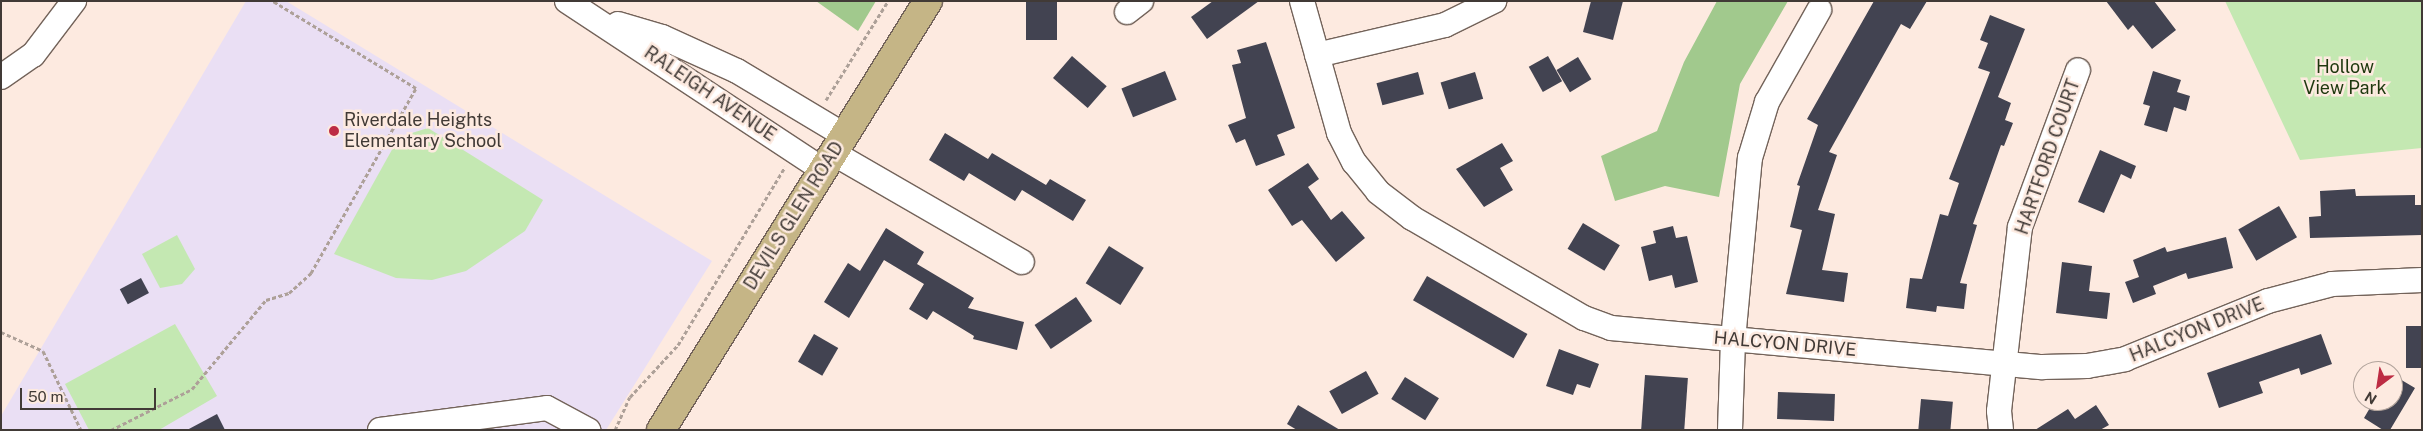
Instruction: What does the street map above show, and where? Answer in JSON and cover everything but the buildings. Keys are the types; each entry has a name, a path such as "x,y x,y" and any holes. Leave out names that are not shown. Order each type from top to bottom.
{"main road":[{"name":"DEVILS GLEN ROAD","path":"661,430 928,1"}],"street":[{"path":"1,77 33,55 74,1"},
{"name":"RALEIGH AVENUE","path":"567,1 598,18 793,150 833,153"},
{"name":"HALCYON DRIVE","path":"1302,1 1340,133 1354,162 1378,192 1412,218 1584,318 1610,328 2005,364 2087,366 2124,359 2268,301 2332,284 2422,280"},
{"path":"1317,55 1445,24 1494,1"},
{"path":"1730,430 1733,340 1750,158 1767,102 1820,10"},
{"name":"RALEIGH AVENUE","path":"598,18 662,37 729,67 814,117 833,153"},
{"name":"HARTFORD COURT","path":"2001,430 2005,364 2020,227 2078,70"},
{"path":"833,153 1022,262"},
{"path":"380,430 547,408 574,427"}],"path":[{"path":"110,430 192,389 266,300 289,293 311,273 416,88 273,1"},
{"path":"814,117 888,1"},
{"path":"615,430 630,397 678,345 793,150"},
{"path":"1,332 32,343 43,351 81,430"}],"shaded area":[{"name":"Riverdale Heights Elementary School","path":"246,1 286,1 712,261 606,430 1,430 1,416"}],"green space":[{"path":"816,1 876,1 858,31"},
{"path":"1717,1 1788,1 1740,84 1719,197 1665,186 1615,201 1601,156 1657,131 1684,62"},
{"name":"Hollow View Park","path":"2225,1 2422,1 2422,148 2300,160"},
{"path":"428,128 543,200 525,231 466,271 432,280 396,278 334,254 399,137"},
{"path":"177,235 195,269 182,284 160,288 142,254"},
{"path":"175,324 217,396 159,430 89,430 65,384"}],"place":[{"name":"Riverdale Heights Elementary School","path":"334,131"}]}
